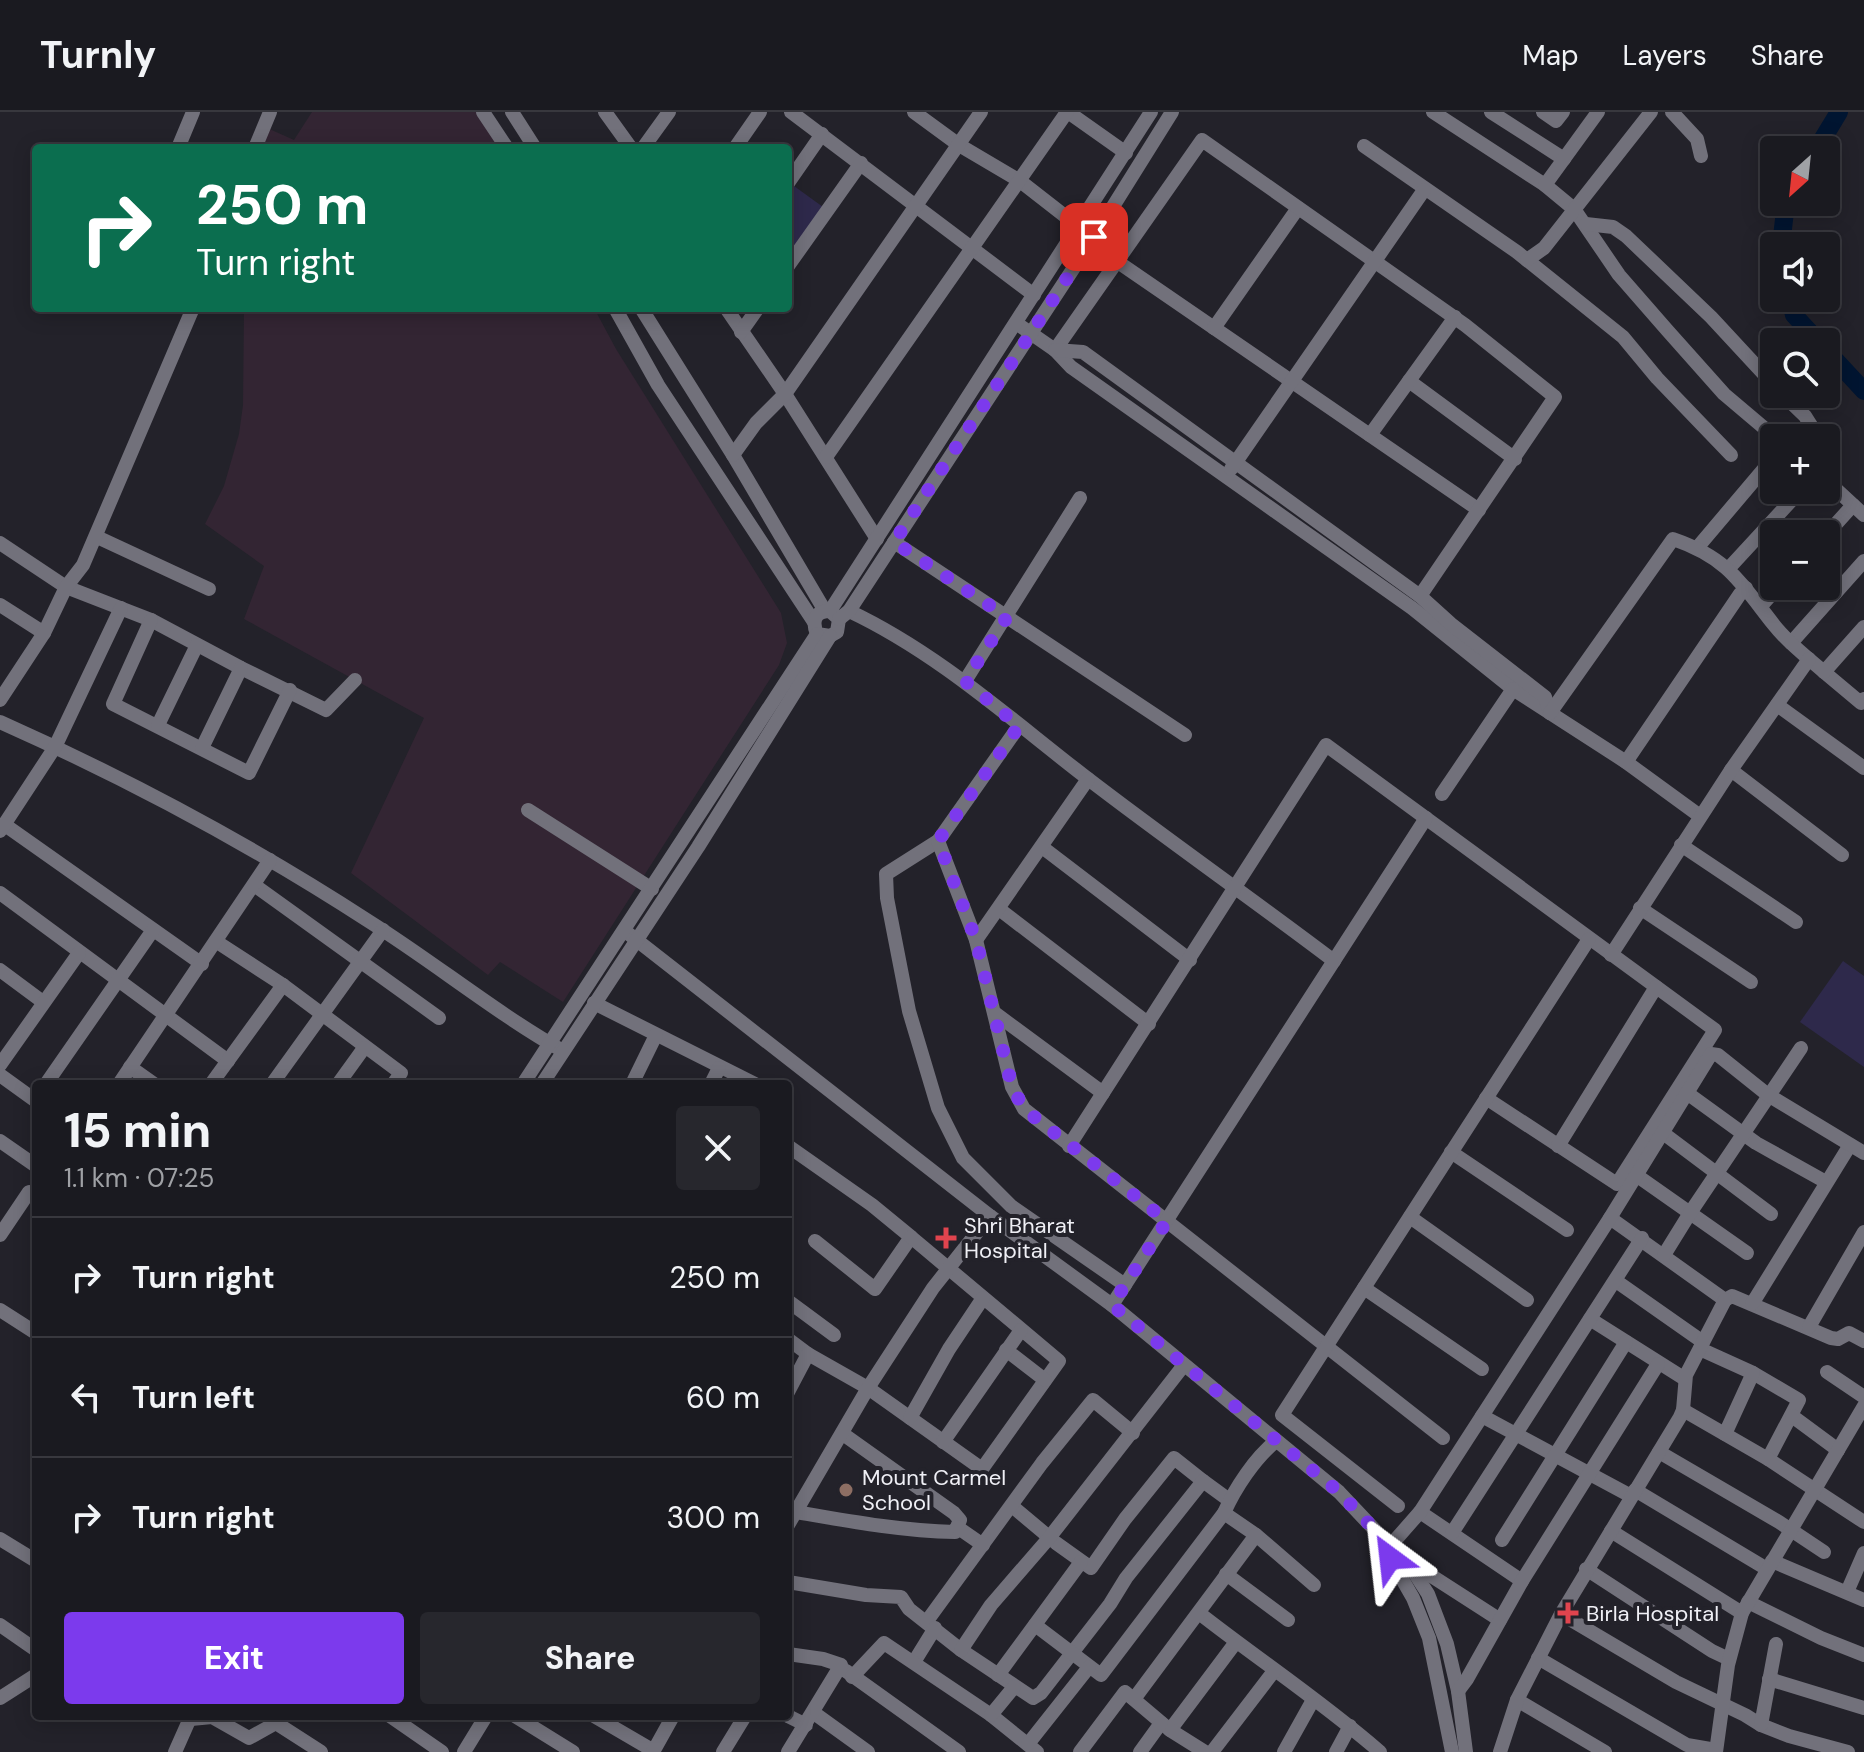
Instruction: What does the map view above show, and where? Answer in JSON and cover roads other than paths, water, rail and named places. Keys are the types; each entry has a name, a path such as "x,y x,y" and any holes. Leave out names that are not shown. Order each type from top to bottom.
{"street":[{"path":"180,144 193,112"},
{"path":"257,144 270,112"},
{"path":"483,112 504,144"},
{"path":"512,112 532,144"},
{"path":"646,144 669,112"},
{"path":"738,144 760,112"},
{"path":"791,112 1034,295"},
{"path":"914,112 959,145 1020,181 1079,227"},
{"path":"733,455 756,423 785,394 981,112"},
{"path":"826,457 1067,112 1126,153"},
{"path":"836,613 877,539 1151,112"},
{"path":"836,613 894,542 1172,112"},
{"path":"1433,112 1456,118 1574,209 1619,275 1724,394 1760,424"},
{"path":"1491,112 1564,159"},
{"path":"1543,112 1556,121 1563,112"},
{"path":"1545,185 1598,112"},
{"path":"1527,260 1544,248 1651,112"},
{"path":"1672,112 1697,139 1701,156"},
{"path":"608,113 628,144"},
{"path":"792,177 822,134"},
{"path":"1055,350 1115,260 1202,140 1455,317 1555,397 1420,596"},
{"path":"1364,146 1527,260 1623,337 1657,378 1731,455"},
{"path":"792,260 861,163"},
{"path":"1226,477 1424,190"},
{"path":"1214,328 1298,208"},
{"path":"1586,224 1613,227 1626,236 1711,317 1760,370"},
{"path":"1115,260 1479,510"},
{"path":"0,700 44,633 66,587 83,565 97,537 191,312"},
{"path":"617,312 658,385 820,631"},
{"path":"525,1080 549,1042 631,936 652,889 820,631 839,628 836,613 644,312"},
{"path":"728,312 877,539"},
{"path":"741,332 755,312"},
{"path":"1370,435 1455,317"},
{"path":"1016,323 1055,350 1071,367 1412,608 1513,689 1626,762 1700,816"},
{"path":"1055,350 1083,352 1236,461 1420,596 1545,697 1550,713"},
{"path":"1409,381 1515,459"},
{"path":"1797,408 1810,424"},
{"path":"1697,548 1760,474"},
{"path":"1840,493 1859,510 1840,524"},
{"path":"965,681 1080,498"},
{"path":"1729,568 1788,504"},
{"path":"97,537 209,589"},
{"path":"1550,713 1673,539 1697,548 1729,568 1791,643 1852,697 1861,703 1864,699"},
{"path":"894,542 1185,735"},
{"path":"0,543 66,587 151,620 326,710 355,680"},
{"path":"1791,643 1864,561"},
{"path":"1626,762 1746,588"},
{"path":"1761,606 1766,600"},
{"path":"0,605 44,633"},
{"path":"121,608 55,747 2,828 202,964"},
{"path":"545,1080 820,631 818,615 836,613 878,625 965,681 1088,779 1334,961"},
{"path":"151,620 113,704 249,773 290,690"},
{"path":"1824,672 1864,627"},
{"path":"158,725 197,645"},
{"path":"1611,955 1700,816 1809,659"},
{"path":"202,748 241,668"},
{"path":"1442,794 1513,689"},
{"path":"1777,705 1864,768"},
{"path":"0,722 55,747 270,860 383,930 563,1051"},
{"path":"1019,726 938,841 886,874 887,898 909,1011 938,1108 963,1158 1011,1206 1125,1285"},
{"path":"1069,1146 1326,745 1715,1030 1617,1184 1486,1098"},
{"path":"1731,770 1842,855"},
{"path":"976,940 1088,779"},
{"path":"528,810 652,889"},
{"path":"1112,1305 1426,818"},
{"path":"938,841 976,940 1012,1087 1024,1109 1443,1438"},
{"path":"1681,845 1796,922"},
{"path":"1042,847 1190,960"},
{"path":"122,1080 270,860"},
{"path":"254,885 439,1018"},
{"path":"0,893 228,1061"},
{"path":"1640,908 1751,982"},
{"path":"999,909 1149,1024"},
{"path":"49,1080 153,930"},
{"path":"275,1080 383,930"},
{"path":"631,936 990,1216 1112,1305 1339,1492 1390,1546 1401,1552 1428,1594 1438,1619 1458,1691 1466,1752"},
{"path":"1398,1506 1282,1415 1589,939"},
{"path":"217,942 283,985 401,1073 396,1080"},
{"path":"0,1065 79,953"},
{"path":"0,970 43,1002"},
{"path":"214,1080 283,985"},
{"path":"1558,1146 1656,987"},
{"path":"594,1003 746,1080"},
{"path":"996,1014 1103,1093"},
{"path":"634,1080 656,1035"},
{"path":"341,1080 364,1048"},
{"path":"1664,1255 1801,1048"},
{"path":"1452,1752 1429,1638 1413,1598 1390,1558 1390,1546 1420,1512 1610,1218 1711,1054 1714,1053 1768,1095 1864,1153"},
{"path":"130,1067 148,1080"},
{"path":"713,1080 719,1068"},
{"path":"0,1075 32,1097"},
{"path":"1687,1093 1774,1154 1826,1182"},
{"path":"1663,1133 1771,1214"},
{"path":"0,1141 32,1163"},
{"path":"1752,1304 1850,1145"},
{"path":"792,1149 872,1205 1059,1361 982,1469 868,1388 792,1342"},
{"path":"1451,1152 1567,1230"},
{"path":"1636,1175 1747,1253"},
{"path":"0,1235 29,1192"},
{"path":"792,1513 843,1434 868,1388 948,1266 990,1216"},
{"path":"1410,1217 1527,1300"},
{"path":"1610,1218 1725,1300"},
{"path":"1809,1327 1864,1232"},
{"path":"815,1241 875,1289 911,1237"},
{"path":"1452,1533 1642,1238"},
{"path":"1616,1281 1701,1346 1798,1398 1799,1403 1768,1459"},
{"path":"1364,1288 1482,1369"},
{"path":"1506,1750 1517,1700 1586,1569 1683,1410 1685,1379 1725,1300 1732,1296 1831,1338 1838,1339 1849,1333 1864,1341"},
{"path":"910,1418 949,1349 983,1298"},
{"path":"792,1304 834,1335"},
{"path":"0,1310 32,1330"},
{"path":"1590,1319 1685,1379"},
{"path":"943,1442 1021,1330"},
{"path":"1502,1540 1626,1342"},
{"path":"1006,1350 1045,1380"},
{"path":"792,1384 808,1354"},
{"path":"1458,1691 1522,1581 1658,1364"},
{"path":"961,1650 991,1605 1049,1538 1184,1365"},
{"path":"1827,1372 1864,1397"},
{"path":"1725,1434 1753,1373"},
{"path":"914,1662 931,1625 983,1545 1042,1463 1093,1400 1133,1433"},
{"path":"1538,1658 1687,1745 1716,1751 1729,1659 1745,1608 1864,1406"},
{"path":"1683,1410 1768,1459 1860,1520 1864,1503"},
{"path":"1482,1416 1515,1436 1633,1493 1769,1565 1864,1600"},
{"path":"1792,1416 1838,1450"},
{"path":"792,1515 955,1532 960,1520 954,1513 843,1434"},
{"path":"1035,1625 1101,1675 1267,1449 1276,1441"},
{"path":"1659,1452 1824,1552"},
{"path":"1012,1506 1091,1568 1174,1458 1203,1481 1256,1535 1314,1585"},
{"path":"792,1583 866,1595 901,1597 909,1609 961,1650 1033,1698 1041,1693 1203,1481"},
{"path":"1420,1512 1522,1581"},
{"path":"957,1527 983,1545"},
{"path":"1611,1531 1745,1608 1864,1655"},
{"path":"1134,1699 1256,1535"},
{"path":"0,1539 32,1559"},
{"path":"1847,1592 1864,1553"},
{"path":"1409,1561 1500,1620"},
{"path":"998,1675 1081,1562"},
{"path":"1586,1569 1729,1659"},
{"path":"1226,1574 1288,1620"},
{"path":"1199,1613 1380,1752"},
{"path":"1561,1614 1676,1682 1761,1725 1848,1752"},
{"path":"0,1625 32,1647"},
{"path":"1140,1752 1236,1642"},
{"path":"852,1677 884,1643 991,1715 1032,1748 1089,1667"},
{"path":"1761,1725 1776,1644"},
{"path":"792,1655 841,1665 852,1677 959,1752"},
{"path":"788,1752 841,1665"},
{"path":"1080,1752 1125,1692 1165,1726 1203,1751 1274,1671"},
{"path":"0,1698 32,1678"},
{"path":"1769,1679 1864,1708"},
{"path":"991,1715 1014,1687"},
{"path":"1284,1752 1313,1700"},
{"path":"1517,1700 1605,1752"},
{"path":"792,1717 810,1719 868,1752"},
{"path":"175,1752 188,1720"},
{"path":"217,1720 249,1738 278,1720 321,1752"},
{"path":"464,1752 484,1720"},
{"path":"521,1720 573,1752"},
{"path":"601,1720 654,1752 670,1720"},
{"path":"723,1752 743,1720"},
{"path":"408,1721 442,1752"},
{"path":"1336,1752 1350,1726"},
{"path":"251,1752 255,1734"}],"waterway":[{"path":"1824,136 1839,112"},
{"path":"1783,232 1784,216"},
{"path":"1793,312 1806,328"},
{"path":"1840,365 1864,391"}],"place":[{"name":"Shri Bharat Hospital","path":"946,1238"},
{"name":"Mount Carmel School","path":"846,1490"},
{"name":"Birla Hospital","path":"1568,1613"}]}
